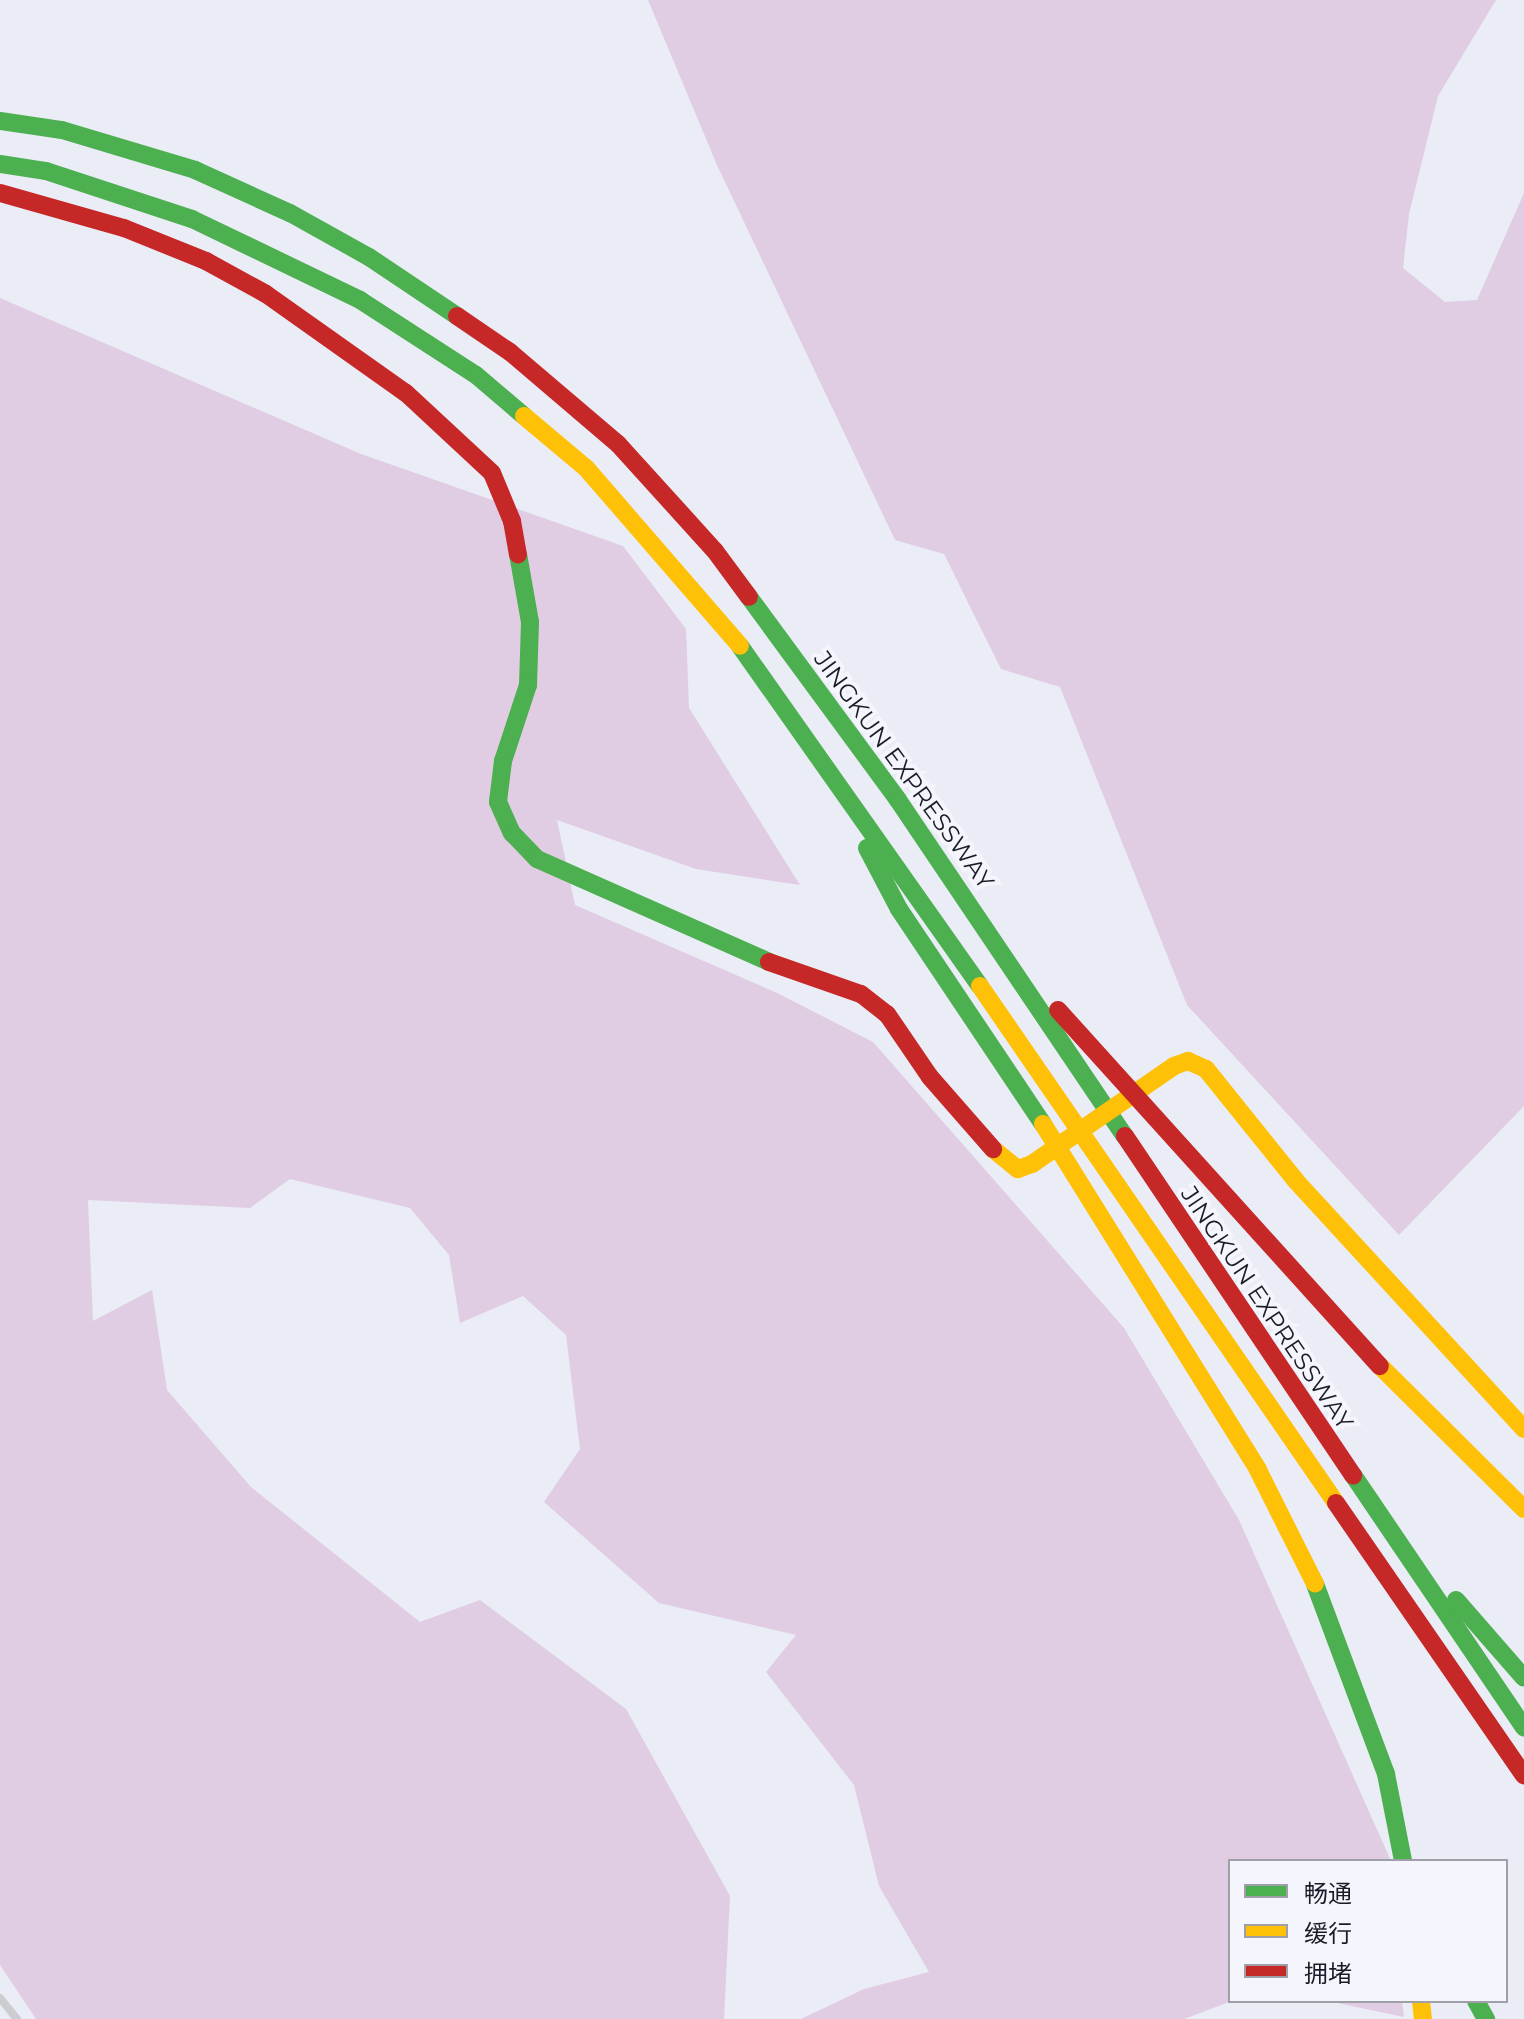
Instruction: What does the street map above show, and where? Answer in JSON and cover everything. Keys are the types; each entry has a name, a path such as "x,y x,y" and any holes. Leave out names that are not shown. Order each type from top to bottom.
{"main road":[{"name":"JINGKUN EXPRESSWAY","path":"0,121 62,130 195,170 290,213 369,257 510,352 618,444 715,551 898,800 995,940 1324,1438 1388,1523 1524,1728"},
{"path":"0,164 46,171 192,219 360,300 476,375 586,468 710,606 809,737 1524,1776"},
{"path":"0,193 124,228 206,261 266,294 406,393 492,473 512,521 530,622 528,685 503,761 498,802 512,833 537,859 795,973 861,994 887,1014 930,1077 999,1156 1018,1169 1032,1164 1174,1066 1188,1061 1206,1069 1296,1181 1524,1429"},
{"path":"809,737 899,909 1101,1211 1258,1470 1307,1565 1386,1774 1413,1859"},
{"path":"995,940 1361,1347 1524,1509"},
{"path":"1388,1523 1524,1678"},
{"path":"1386,1774 1403,1859"}],"lane":[{"path":"0,1998 17,2019"}],"shaded area":[{"path":"648,0 1496,0 1438,96 1409,214 1403,268 1445,302 1477,300 1524,193 1524,1106 1399,1235 1187,1005 1060,687 1001,669 944,554 895,540 717,165"},
{"path":"0,298 361,454 623,546 686,629 689,708 800,885 696,869 557,820 575,905 777,993 873,1042 1124,1328 1239,1520 1390,1859 1228,1859 1228,2002 1184,2019 801,2019 864,1989 929,1972 879,1886 854,1785 766,1672 796,1635 659,1603 544,1502 580,1449 566,1335 523,1296 460,1323 449,1255 410,1208 290,1179 250,1208 88,1200 93,1321 152,1290 167,1390 251,1487 420,1622 480,1600 626,1709 730,1896 724,2019 36,2019 0,1965"},
{"path":"1338,2003 1402,2003 1404,2017"}],"traffic: fast":[{"path":"0,121 62,130 195,170 290,213 369,257 457,316"},
{"path":"0,164 46,171 192,219 360,300 476,375 524,416"},
{"path":"518,554 530,622 528,685 503,761 498,802 512,833 537,859 769,962"},
{"path":"749,597 898,800 1125,1136"},
{"path":"740,646 980,986"},
{"path":"867,848 899,909 1043,1124"},
{"path":"1353,1475 1524,1728"},
{"path":"1315,1584 1386,1774 1403,1859"},
{"path":"1456,1600 1524,1678"},
{"path":"1477,2003 1486,2019"}],"traffic: slow":[{"path":"524,416 586,468 740,646"},
{"path":"980,986 1336,1503"},
{"path":"993,1149 1018,1169 1032,1164 1174,1066 1188,1061 1206,1069 1296,1181 1524,1429"},
{"path":"1043,1124 1258,1470 1315,1584"},
{"path":"1380,1366 1524,1509"},
{"path":"1421,2003 1423,2019"}],"traffic: jam":[{"path":"0,193 124,228 206,261 266,294 406,393 492,473 512,521 518,554"},
{"path":"457,316 510,352 618,444 715,551 749,597"},
{"path":"769,962 861,994 887,1014 930,1077 993,1149"},
{"path":"1058,1010 1380,1366"},
{"path":"1125,1136 1353,1475"},
{"path":"1336,1503 1524,1776"}]}
